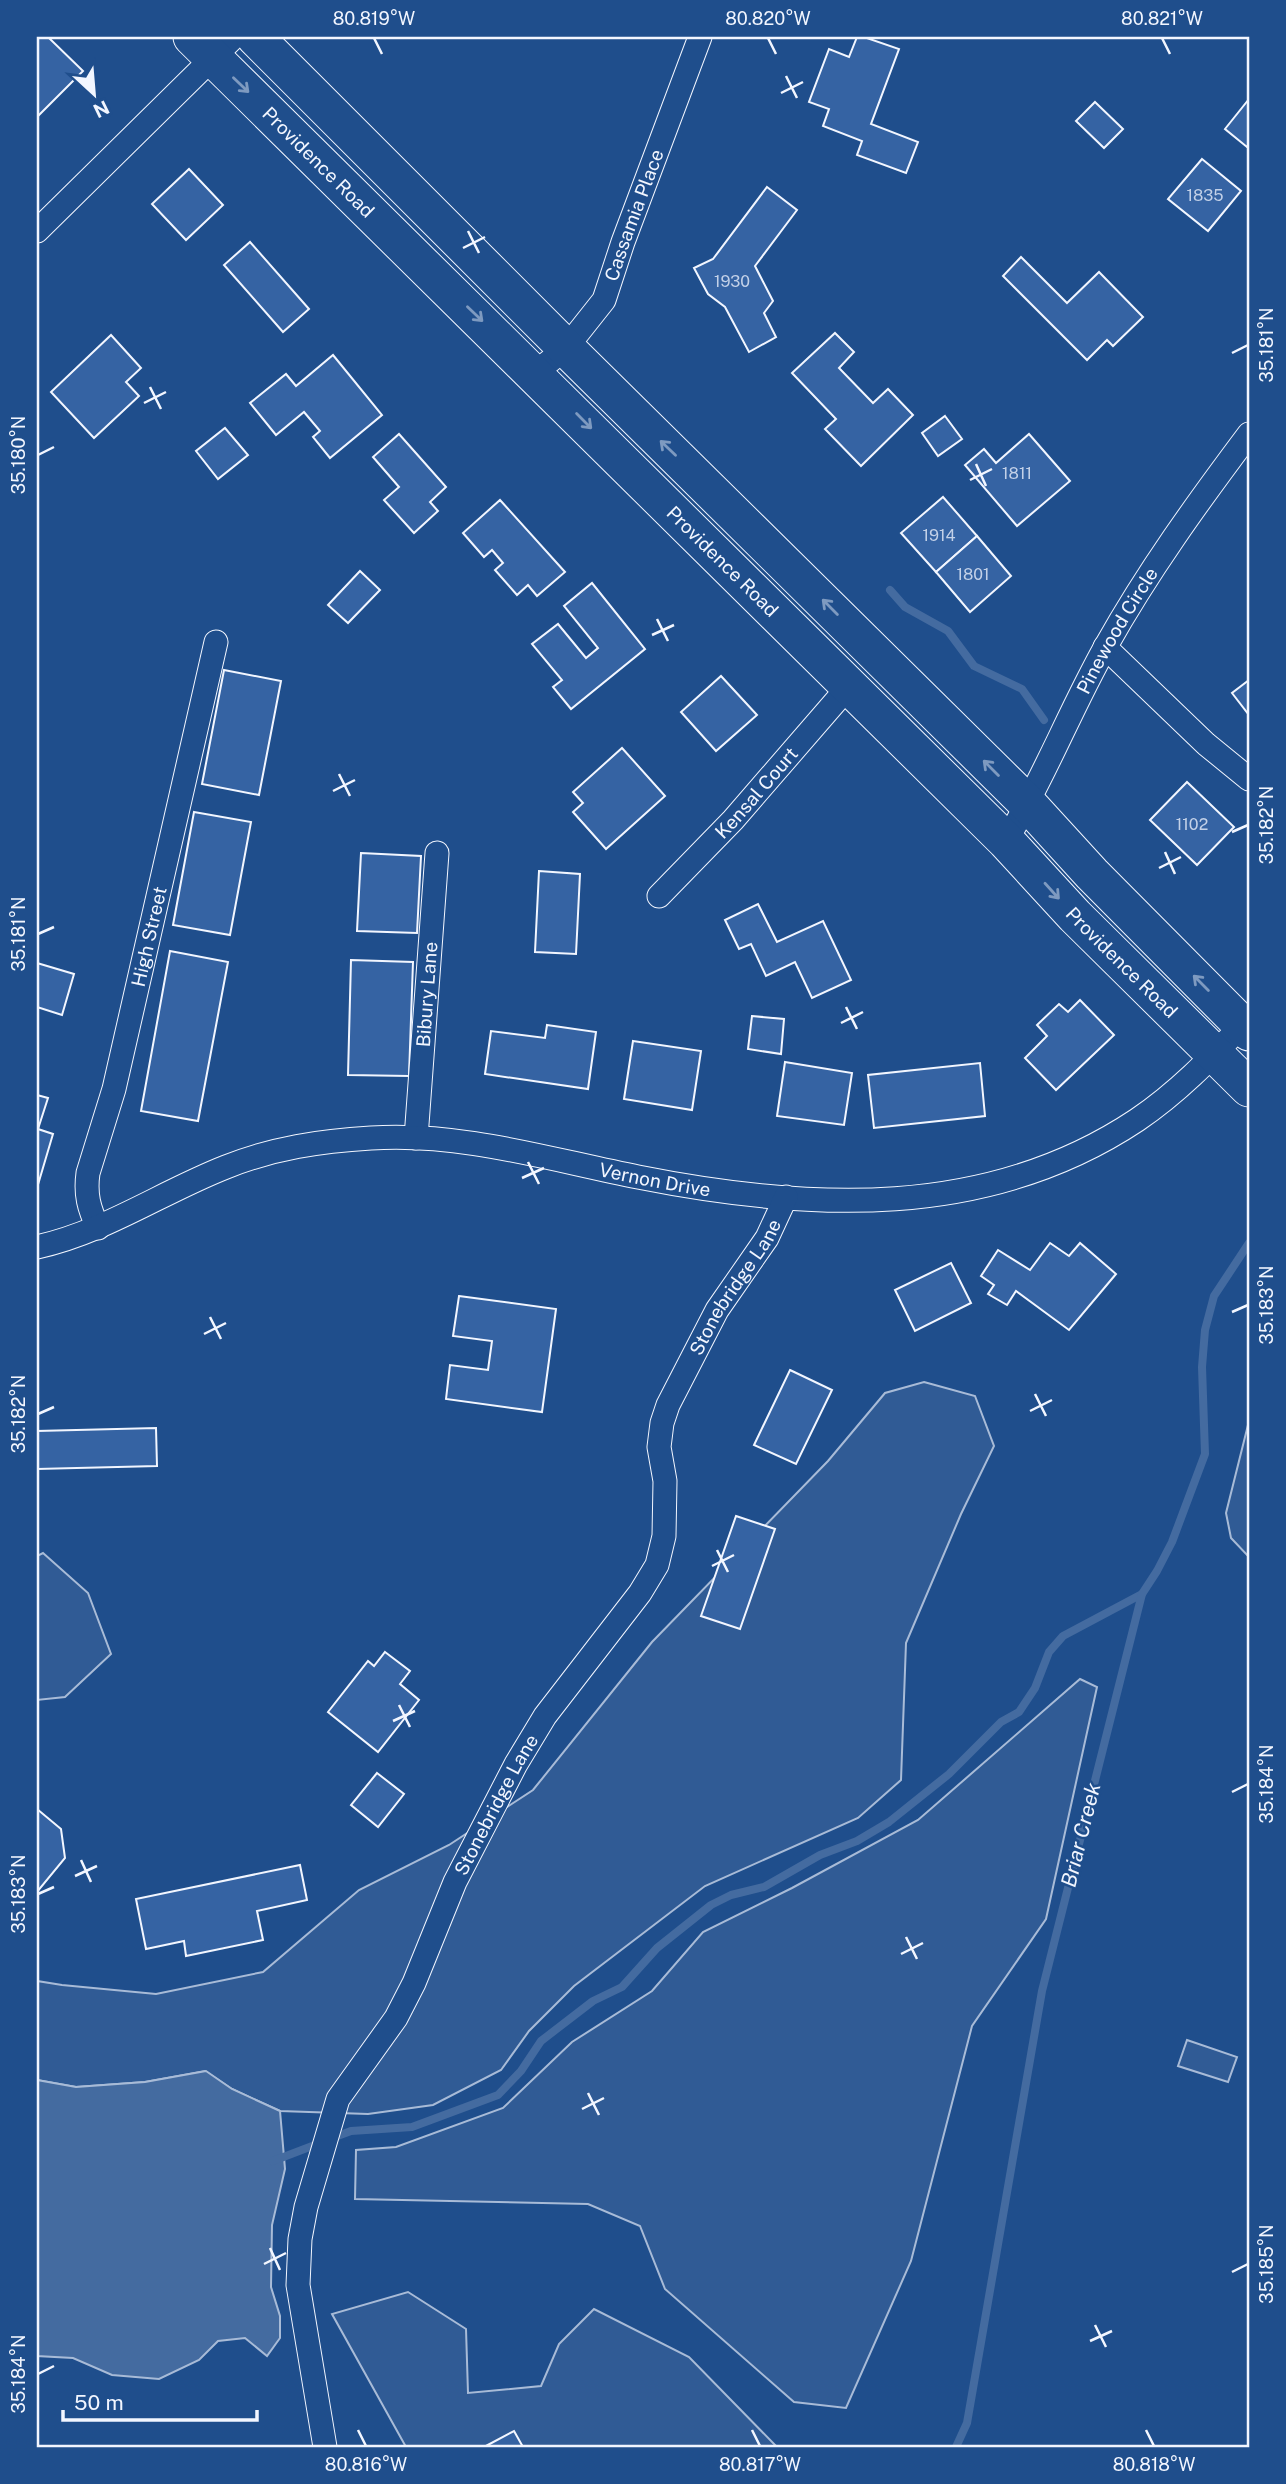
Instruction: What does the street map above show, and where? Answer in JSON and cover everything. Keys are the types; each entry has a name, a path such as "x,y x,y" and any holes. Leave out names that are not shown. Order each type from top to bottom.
{"main road":[{"path":"255,37 1028,804 1092,874 1246,1028"},
{"name":"Providence Road","path":"213,44 535,373 1006,841 1075,916 1249,1088"}],"street":[{"name":"Cassamia Place","path":"535,373 566,348 604,300 700,37"},
{"path":"37,231 213,44"},
{"name":"Pinewood Circle","path":"1006,841 1028,804 1105,648 1181,524 1249,434"},
{"name":"High Street","path":"98,1228 87,1203 88,1173 114,1089 216,642"},
{"path":"1105,648 1206,744 1249,779"},
{"name":"Kensal Court","path":"659,896 733,820 849,686"},
{"name":"Bibury Lane","path":"416,1138 438,853"},
{"name":"Vernon Drive","path":"37,1247 65,1241 98,1228 226,1167 265,1154 303,1144 374,1138 459,1141 642,1178 786,1197 903,1199 971,1190 1028,1174 1094,1145 1139,1118 1190,1078 1246,1028"},
{"name":"Stonebridge Lane","path":"325,2447 298,2285 300,2239 318,2160 338,2099 349,2080 396,2018 414,1983 455,1882 539,1726 640,1593 657,1565 664,1536 665,1481 659,1447 668,1405 717,1310 767,1238 786,1197"}],"shaded area":[{"path":"924,1382 975,1396 994,1446 961,1514 906,1643 901,1780 858,1818 705,1886 574,1986 529,2031 501,2070 433,2105 368,2114 280,2111 232,2089 205,2071 145,2082 76,2087 37,2080 37,1981 156,1994 263,1972 359,1890 449,1845 533,1790 652,1642 828,1461 885,1393"},
{"path":"1249,1421 1249,1557 1231,1538 1226,1513"},
{"path":"43,1553 88,1593 111,1654 65,1697 37,1700 37,1556"},
{"path":"1080,1679 1097,1687 1046,1919 972,2026 911,2261 846,2408 794,2402 665,2289 640,2226 588,2204 355,2199 356,2150 396,2147 503,2108 572,2042 652,1991 703,1932 918,1820"},
{"path":"1187,2040 1237,2057 1228,2082 1178,2066"},
{"path":"206,2071 232,2089 280,2111 285,2169 272,2225 271,2287 280,2316 280,2338 267,2356 245,2338 218,2341 199,2360 159,2379 112,2375 73,2358 37,2356 37,2080 76,2087 145,2082"},
{"path":"408,2292 466,2329 468,2393 541,2386 559,2344 594,2309 689,2357 777,2447 406,2447 332,2314"}],"building":[{"path":"37,37 48,37 83,71 37,117"},
{"path":"857,37 899,49 871,124 918,142 906,173 857,155 862,141 823,126 829,109 809,102 829,49 849,57"},
{"path":"1249,99 1249,143 1247,147 1225,129"},
{"path":"1095,102 1123,129 1104,148 1076,121"},
{"path":"1202,159 1241,191 1208,231 1168,199"},
{"path":"189,169 223,205 186,240 152,204"},
{"path":"767,187 797,210 755,266 773,301 764,313 776,337 749,352 725,307 708,294 694,268 713,259"},
{"path":"250,242 309,309 283,332 224,265"},
{"path":"1021,257 1067,303 1099,272 1143,317 1113,346 1107,340 1087,360 1003,276"},
{"path":"835,333 854,352 839,368 873,403 888,389 913,415 861,466 825,429 836,419 792,373"},
{"path":"111,335 141,368 126,382 139,396 94,438 51,392"},
{"path":"333,355 382,415 330,458 313,437 320,431 304,412 276,435 250,403 286,374 296,386"},
{"path":"945,416 962,439 938,456 922,433"},
{"path":"225,428 248,455 218,479 196,451"},
{"path":"399,434 446,487 430,502 438,511 414,533 384,500 399,487 373,457"},
{"path":"1029,434 1070,481 1017,526 965,465 984,449 996,463"},
{"path":"943,497 977,536 936,572 901,533"},
{"path":"500,500 565,572 537,596 528,585 517,595 495,570 503,563 492,550 484,557 463,533"},
{"path":"977,536 1011,576 970,612 936,572"},
{"path":"360,571 380,590 348,623 328,605"},
{"path":"592,583 645,649 571,709 553,687 562,680 532,644 558,624 586,658 598,648 564,606"},
{"path":"224,670 281,681 259,795 202,784"},
{"path":"721,676 757,715 716,751 681,712"},
{"path":"1249,680 1249,715 1232,693"},
{"path":"622,748 665,796 606,849 573,812 583,803 573,792"},
{"path":"1187,782 1234,827 1197,865 1150,820"},
{"path":"194,812 251,822 230,935 173,925"},
{"path":"361,853 421,856 417,933 357,931"},
{"path":"539,871 580,874 576,954 535,952"},
{"path":"758,904 777,942 823,921 851,980 812,998 795,962 766,976 751,944 739,949 725,920"},
{"path":"170,951 228,962 198,1121 141,1111"},
{"path":"351,960 413,962 409,1076 348,1075"},
{"path":"37,963 74,974 62,1015 37,1007"},
{"path":"1080,1000 1114,1035 1056,1090 1025,1058 1047,1036 1037,1025 1059,1004 1068,1012"},
{"path":"752,1016 784,1019 781,1054 748,1049"},
{"path":"547,1025 596,1032 588,1089 485,1074 491,1031 545,1038"},
{"path":"633,1041 701,1051 692,1110 624,1099"},
{"path":"785,1062 852,1073 844,1125 777,1116"},
{"path":"980,1063 985,1116 874,1128 868,1075"},
{"path":"37,1095 48,1098 38,1129 53,1134 37,1188"},
{"path":"1050,1243 1069,1256 1080,1243 1116,1274 1069,1330 1016,1291 1007,1305 988,1294 994,1285 981,1276 998,1250 1030,1270"},
{"path":"951,1263 971,1303 915,1331 895,1290"},
{"path":"459,1296 556,1309 542,1412 446,1399 450,1365 488,1370 492,1341 453,1336"},
{"path":"790,1370 832,1390 796,1464 754,1445"},
{"path":"156,1428 157,1466 37,1469 37,1431"},
{"path":"736,1516 775,1529 740,1629 701,1616"},
{"path":"385,1652 410,1671 400,1684 419,1700 378,1752 328,1712 368,1661 374,1666"},
{"path":"377,1773 404,1794 378,1827 351,1805"},
{"path":"37,1809 61,1829 65,1858 37,1892"},
{"path":"300,1865 307,1900 257,1911 263,1940 186,1956 184,1941 146,1949 136,1899"},
{"path":"514,2431 523,2447 484,2447"}],"waterway":[{"path":"890,590 905,607 948,631 974,666 1022,689 1044,720"},
{"name":"Briar Creek","path":"956,2447 967,2423 1042,1991 1142,1594 1172,1542 1205,1454 1202,1367 1205,1330 1214,1296 1249,1243"},
{"path":"332,2138 351,2131 412,2127 498,2095 521,2071 541,2041 593,2001 622,1987 657,1948 711,1905 731,1895 764,1887 820,1855 857,1841 889,1822 949,1774 1001,1722 1019,1712 1035,1688 1049,1652 1063,1636 1142,1594"},
{"path":"273,2161 320,2143"}]}
